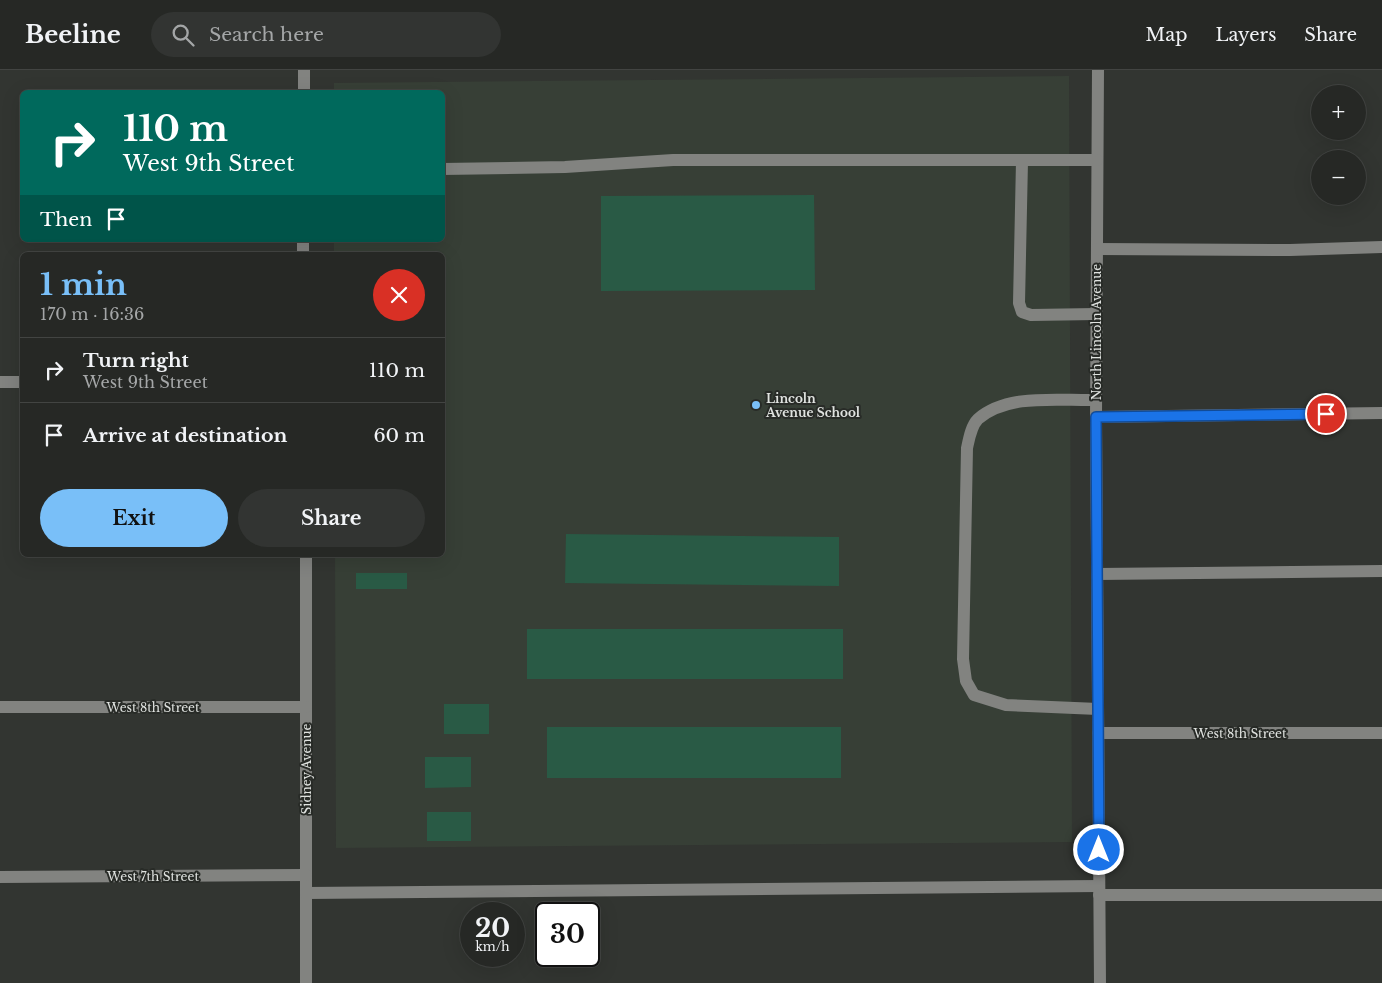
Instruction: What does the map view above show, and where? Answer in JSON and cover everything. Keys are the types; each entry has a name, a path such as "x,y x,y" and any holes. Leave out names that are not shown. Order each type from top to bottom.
{"street":[{"path":"304,70 304,90"},
{"name":"North Lincoln Avenue","path":"1098,70 1096,417 1100,983"},
{"path":"445,169 565,167 672,160 1097,160"},
{"path":"1022,161 1019,303 1022,312 1031,315 1096,314"},
{"path":"1097,249 1290,250 1382,247"},
{"path":"0,382 20,382"},
{"path":"1096,400 1021,402 997,408 977,420 971,431 967,448 963,659 966,681 974,695 1006,706 1098,709"},
{"path":"1096,417 1382,413"},
{"name":"Sidney Avenue","path":"306,557 306,983"},
{"path":"1097,574 1382,571"},
{"name":"West 8th Street","path":"0,707 306,707"},
{"name":"West 8th Street","path":"1098,733 1382,733"},
{"name":"West 7th Street","path":"0,877 306,875"},
{"path":"306,893 1099,891 1382,895"}],"shaded area":[{"name":"Lincoln Avenue School","path":"1069,76 1072,842 336,848 335,557 445,557 445,252 334,252 334,242 445,242 445,90 334,90 334,83"}],"building":[{"path":"814,195 815,290 601,291 601,196"},
{"path":"566,534 839,537 839,586 565,583"},
{"path":"356,573 407,573 407,589 356,589"},
{"path":"527,629 843,629 843,679 527,679"},
{"path":"444,704 489,704 489,734 444,734"},
{"path":"547,727 841,727 841,778 547,778"},
{"path":"425,757 471,757 471,787 425,788"},
{"path":"427,812 471,812 471,841 427,841"}],"place":[{"name":"Lincoln Avenue School","path":"756,405"}],"route":[{"path":"1099,850 1096,417 1326,414"}]}
